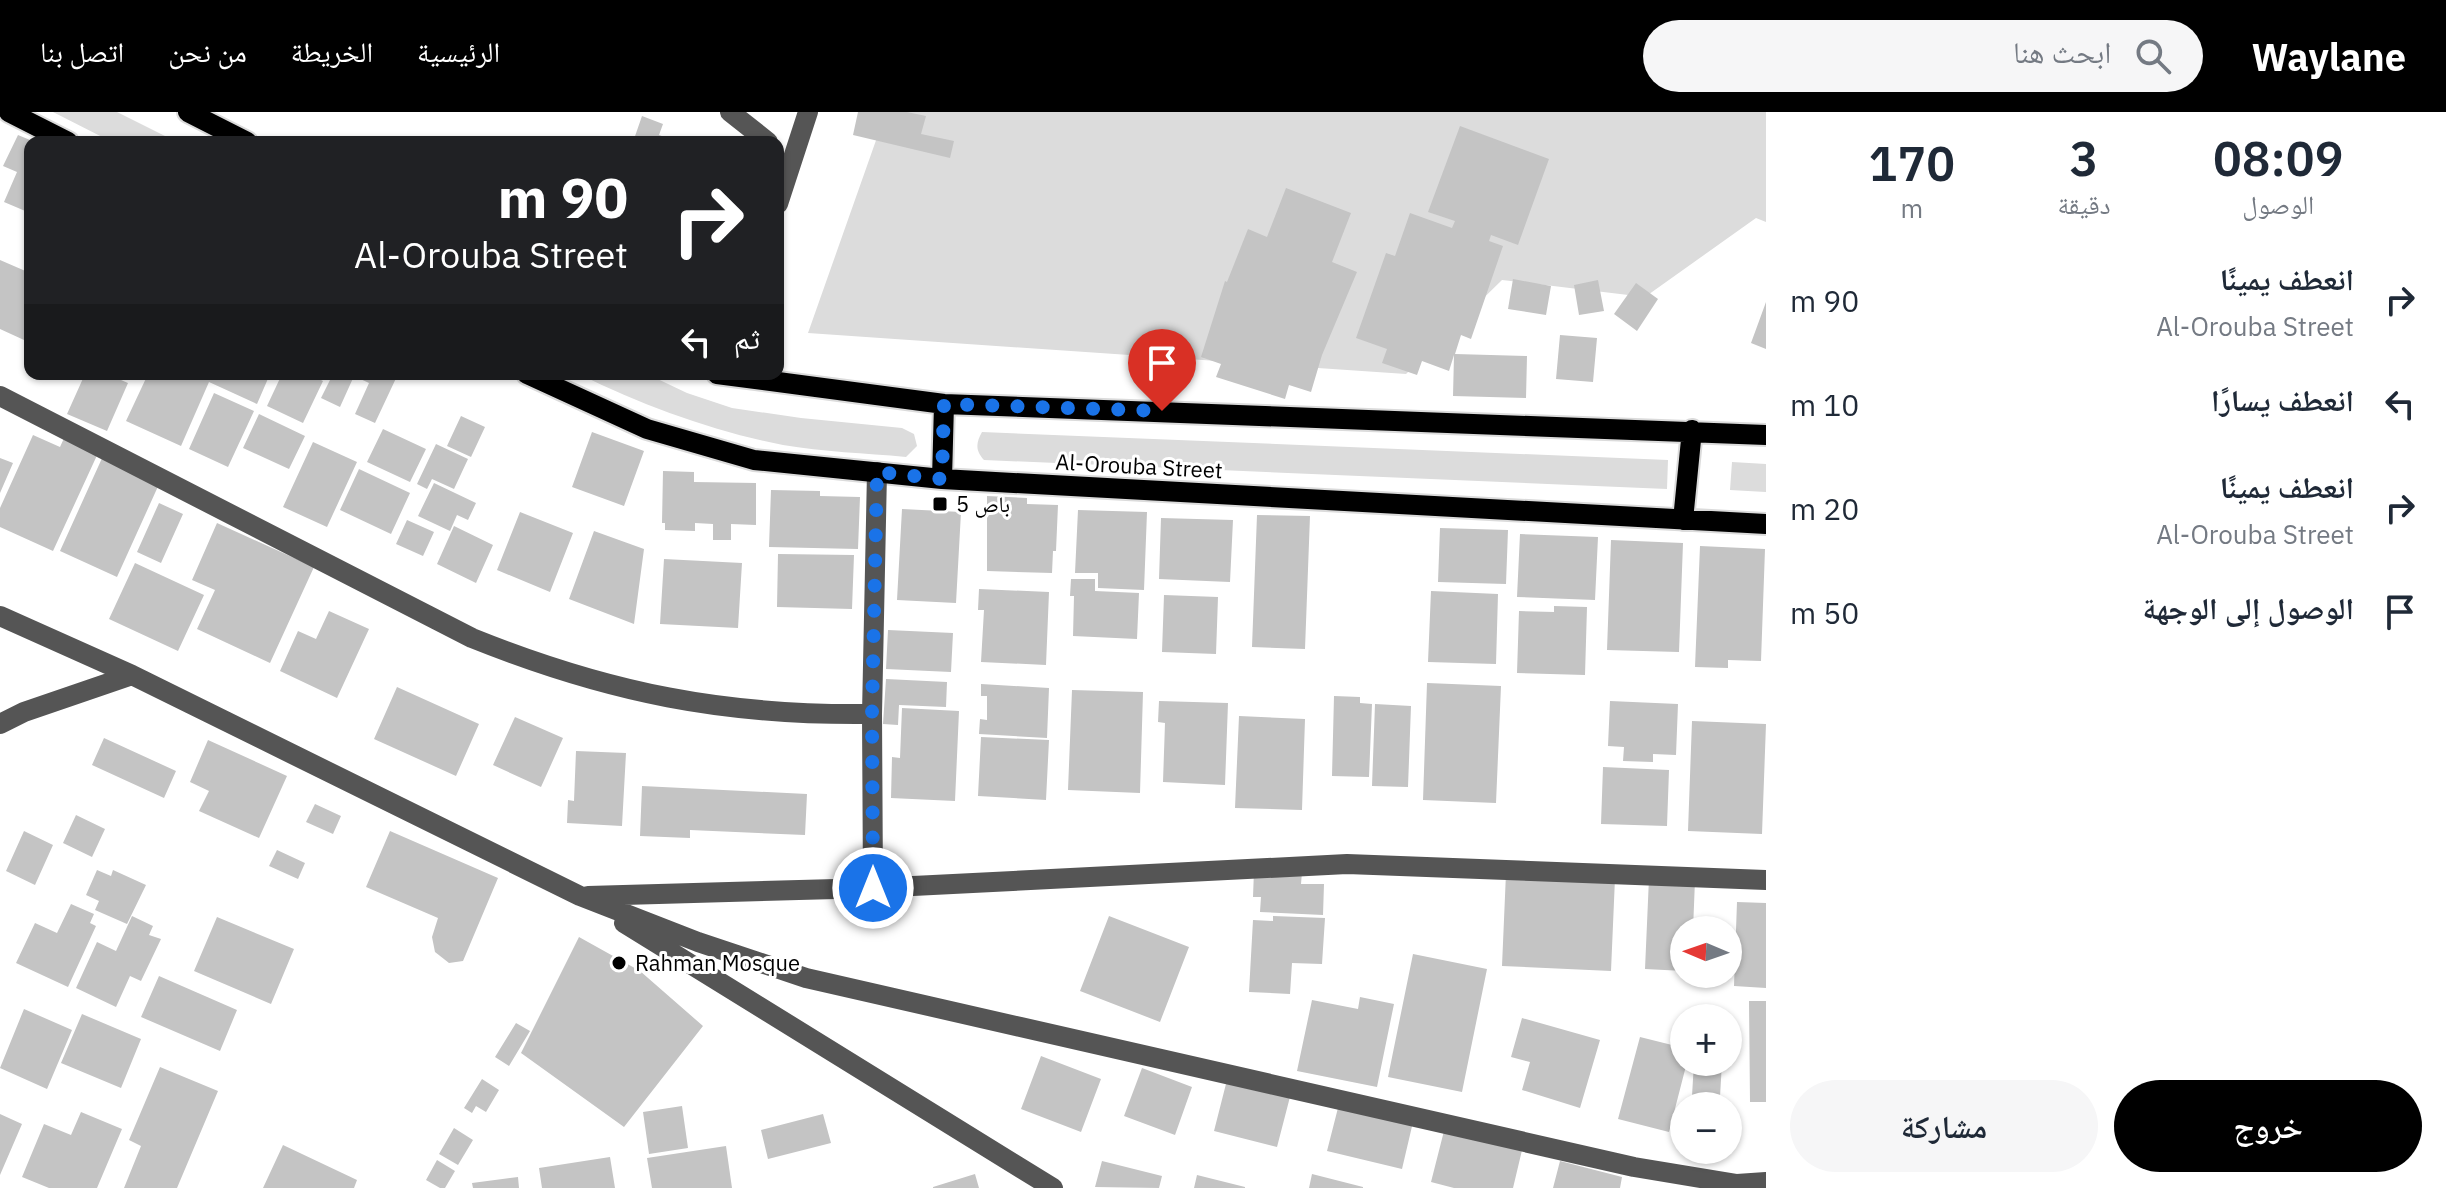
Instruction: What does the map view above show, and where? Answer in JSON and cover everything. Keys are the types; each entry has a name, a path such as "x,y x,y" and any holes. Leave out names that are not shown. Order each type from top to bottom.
{"main road":[{"path":"9,112 56,136"},
{"path":"188,112 235,136"},
{"name":"Al-Orouba Street","path":"540,380 647,429 754,460 942,479 1766,524"},
{"path":"759,380 944,404 1766,435"},
{"path":"942,479 944,404"},
{"path":"1683,520 1692,430"}],"street":[{"path":"730,112 760,136"},
{"path":"785,155 808,112"},
{"path":"0,396 472,638 527,660 583,679 698,704 802,714 872,714"},
{"path":"873,888 872,714 877,472"},
{"path":"0,616 132,675 580,896 698,942 806,978 1634,1167 1737,1184 1766,1182"},
{"path":"0,724 24,712 132,675"},
{"path":"580,896 873,888 1347,864 1766,880"},
{"path":"580,896 1053,1188"}],"shaded area":[{"path":"53,112 117,112 165,136 100,136"},
{"path":"886,112 1766,112 1766,222 1756,218 1645,297 1502,280 1406,374 808,333"},
{"path":"592,380 660,380 732,408 902,428 914,434 917,446 906,457 783,445 730,432 628,397"},
{"path":"982,432 1668,460 1667,489 984,460 977,446"},
{"path":"1732,462 1766,464 1766,492 1730,490"}],"building":[{"path":"858,112 907,112 926,116 921,134 954,141 950,158 853,135"},
{"path":"642,116 663,124 659,135 662,136 635,136"},
{"path":"1460,126 1549,159 1518,245 1491,235 1489,241 1503,246 1471,339 1461,335 1455,354 1527,356 1526,398 1453,396 1454,355 1449,371 1422,361 1417,375 1382,363 1387,349 1356,338 1386,253 1395,256 1410,213 1452,228 1455,221 1428,212"},
{"path":"18,135 24,138 24,210 4,202 17,172 3,166"},
{"path":"1286,188 1351,213 1332,262 1357,272 1322,355 1311,392 1289,385 1285,399 1216,377 1221,364 1201,357 1225,281 1248,229 1267,237"},
{"path":"0,260 24,270 24,340 0,329"},
{"path":"1513,279 1551,286 1546,315 1508,309"},
{"path":"1598,280 1604,311 1579,315 1574,285"},
{"path":"1636,283 1658,299 1637,331 1614,314"},
{"path":"1766,302 1766,349 1751,343"},
{"path":"1560,335 1597,338 1593,382 1556,379"},
{"path":"82,380 121,380 128,383 107,431 67,414"},
{"path":"145,380 267,380 257,404 209,382 181,446 126,421"},
{"path":"279,380 323,381 303,423 267,406"},
{"path":"330,380 352,380 340,407 321,398"},
{"path":"363,380 395,380 375,423 355,414 369,383"},
{"path":"214,393 254,411 228,467 189,449"},
{"path":"259,414 305,436 289,469 243,448"},
{"path":"461,416 485,427 471,457 447,446"},
{"path":"383,429 426,449 410,482 367,462"},
{"path":"592,432 644,451 624,506 572,487"},
{"path":"33,435 60,447 65,436 99,451 53,551 0,527 0,508"},
{"path":"313,442 357,462 327,527 283,507"},
{"path":"436,444 468,459 454,489 432,479 427,489 417,484"},
{"path":"103,456 160,482 117,577 60,551"},
{"path":"0,458 13,463 0,493"},
{"path":"359,469 410,493 391,534 340,510"},
{"path":"663,471 694,472 694,482 756,483 756,525 731,524 731,540 713,540 713,524 695,523 695,531 665,530 665,523 662,523"},
{"path":"434,483 476,503 468,520 457,515 450,531 418,516"},
{"path":"771,490 820,491 820,496 860,497 858,549 769,547"},
{"path":"987,496 1027,498 1027,504 1058,505 1052,573 987,571"},
{"path":"159,503 183,514 161,563 137,552"},
{"path":"902,509 961,512 956,603 897,600"},
{"path":"1078,510 1147,512 1144,590 1098,588 1098,573 1075,573"},
{"path":"520,512 573,533 550,592 497,570"},
{"path":"1257,515 1310,516 1305,649 1252,647"},
{"path":"1161,518 1233,520 1230,582 1159,579"},
{"path":"407,520 434,532 423,556 396,544"},
{"path":"217,523 314,567 270,663 197,629 215,590 192,580"},
{"path":"454,526 493,545 476,583 437,564"},
{"path":"1440,528 1508,530 1506,584 1438,582"},
{"path":"594,531 644,549 634,624 569,599"},
{"path":"1520,534 1598,537 1595,600 1517,597"},
{"path":"1611,540 1683,543 1679,652 1607,650"},
{"path":"1700,546 1765,549 1761,661 1728,660 1728,668 1695,667"},
{"path":"778,554 854,555 852,609 777,607"},
{"path":"664,559 742,563 738,628 660,624"},
{"path":"135,563 204,595 178,651 109,619"},
{"path":"1071,579 1095,579 1095,591 1139,593 1137,639 1073,636 1074,596 1070,596"},
{"path":"979,589 1049,592 1046,665 981,662 984,610 978,610"},
{"path":"1431,591 1498,594 1496,664 1428,662"},
{"path":"1164,595 1218,597 1216,654 1162,652"},
{"path":"1554,606 1587,607 1585,675 1517,673 1519,611 1554,612"},
{"path":"329,611 369,629 337,698 280,671 298,631 316,639"},
{"path":"888,630 953,633 951,672 886,669"},
{"path":"886,679 947,682 946,707 899,705 898,725 883,724"},
{"path":"1427,683 1501,686 1496,803 1423,800"},
{"path":"981,684 1049,688 1047,738 979,734 980,719 987,720 987,696 981,696"},
{"path":"397,687 479,724 456,776 374,739"},
{"path":"1072,690 1143,692 1140,793 1068,790"},
{"path":"1334,696 1360,697 1360,703 1372,704 1369,777 1332,776"},
{"path":"1159,701 1228,703 1225,785 1163,782 1165,723 1158,722"},
{"path":"1610,701 1678,704 1676,755 1653,754 1653,762 1623,761 1624,747 1608,746"},
{"path":"1375,704 1411,706 1408,787 1372,786"},
{"path":"902,708 959,711 955,801 891,798 892,757 900,758"},
{"path":"1239,716 1305,719 1302,810 1235,808"},
{"path":"515,717 563,738 541,787 493,765"},
{"path":"1692,721 1766,724 1762,834 1688,831"},
{"path":"981,737 1049,740 1046,800 978,796"},
{"path":"104,738 176,771 164,798 92,765"},
{"path":"208,740 287,776 259,838 199,811 209,791 190,782"},
{"path":"576,751 626,753 622,826 567,823 568,800 574,801"},
{"path":"1603,767 1669,770 1667,826 1601,824"},
{"path":"642,786 807,794 805,835 690,830 690,838 640,836"},
{"path":"315,804 341,816 333,834 306,822"},
{"path":"76,815 105,829 92,857 63,843"},
{"path":"24,831 53,845 35,885 6,871"},
{"path":"390,831 498,878 463,961 449,963 435,952 432,937 438,918 366,887"},
{"path":"277,850 305,863 298,879 269,866"},
{"path":"97,870 111,876 113,870 146,885 127,924 95,910 99,901 86,895"},
{"path":"1254,870 1302,872 1301,884 1324,884 1323,915 1260,912 1261,897 1253,897"},
{"path":"1506,873 1615,878 1611,971 1502,966"},
{"path":"1649,878 1695,880 1694,916 1670,916 1670,970 1645,969"},
{"path":"1737,902 1766,903 1766,988 1742,986 1742,916 1736,916"},
{"path":"71,904 94,914 90,923 96,926 68,987 16,963 35,923 57,933"},
{"path":"132,916 153,926 149,935 161,939 141,981 130,976 116,1007 76,988 97,942 116,951"},
{"path":"1109,916 1189,947 1160,1022 1080,991"},
{"path":"1273,916 1325,918 1322,964 1292,963 1290,994 1249,992 1253,920 1273,921"},
{"path":"217,917 294,949 271,1004 194,971"},
{"path":"579,937 640,971 703,1026 624,1127 521,1053"},
{"path":"1413,954 1487,969 1462,1092 1388,1077"},
{"path":"159,976 237,1010 220,1051 141,1017"},
{"path":"1360,997 1394,1004 1377,1087 1297,1071 1312,1000 1358,1009"},
{"path":"1749,1001 1766,1001 1766,1102 1750,1102"},
{"path":"24,1009 72,1030 47,1089 0,1068"},
{"path":"82,1014 141,1039 121,1088 61,1063"},
{"path":"1522,1018 1600,1040 1580,1108 1522,1090 1530,1062 1511,1057"},
{"path":"516,1023 530,1031 509,1066 495,1057"},
{"path":"1640,1037 1670,1044 1670,1076 1683,1076 1679,1092 1670,1092 1669,1132 1618,1119"},
{"path":"1041,1056 1101,1079 1081,1132 1021,1109"},
{"path":"160,1067 218,1091 177,1188 124,1188 141,1146 129,1140"},
{"path":"1142,1068 1192,1087 1175,1135 1124,1116"},
{"path":"1228,1076 1291,1093 1277,1147 1214,1131"},
{"path":"1693,1076 1721,1076 1720,1092 1692,1092"},
{"path":"482,1079 499,1090 486,1112 476,1106 472,1113 464,1108"},
{"path":"1339,1104 1413,1122 1402,1169 1327,1151"},
{"path":"682,1106 688,1148 649,1154 643,1112"},
{"path":"81,1112 122,1129 97,1188 49,1188 22,1177 44,1124 71,1135"},
{"path":"0,1114 22,1124 0,1175"},
{"path":"823,1114 831,1143 768,1159 761,1130"},
{"path":"1445,1127 1523,1146 1513,1188 1454,1188 1431,1182"},
{"path":"454,1128 473,1140 458,1165 439,1154"},
{"path":"283,1145 357,1180 354,1188 263,1188"},
{"path":"726,1146 732,1188 652,1188 647,1158"},
{"path":"610,1157 615,1188 542,1188 539,1168"},
{"path":"437,1160 455,1171 445,1188 426,1180"},
{"path":"1102,1161 1162,1176 1159,1188 1095,1187"},
{"path":"1560,1161 1622,1177 1620,1188 1553,1188"},
{"path":"975,1174 979,1188 933,1188 933,1187"},
{"path":"1312,1174 1363,1187 1363,1188 1309,1188"},
{"path":"1197,1175 1245,1187 1245,1188 1194,1188"},
{"path":"518,1177 519,1188 473,1188 472,1183"}],"place":[{"name":"باص 5","path":"940,504"},
{"name":"Rahman Mosque","path":"619,963"}],"route":[{"path":"873,888 872,714 877,472 942,479 944,404 1162,411"}]}
